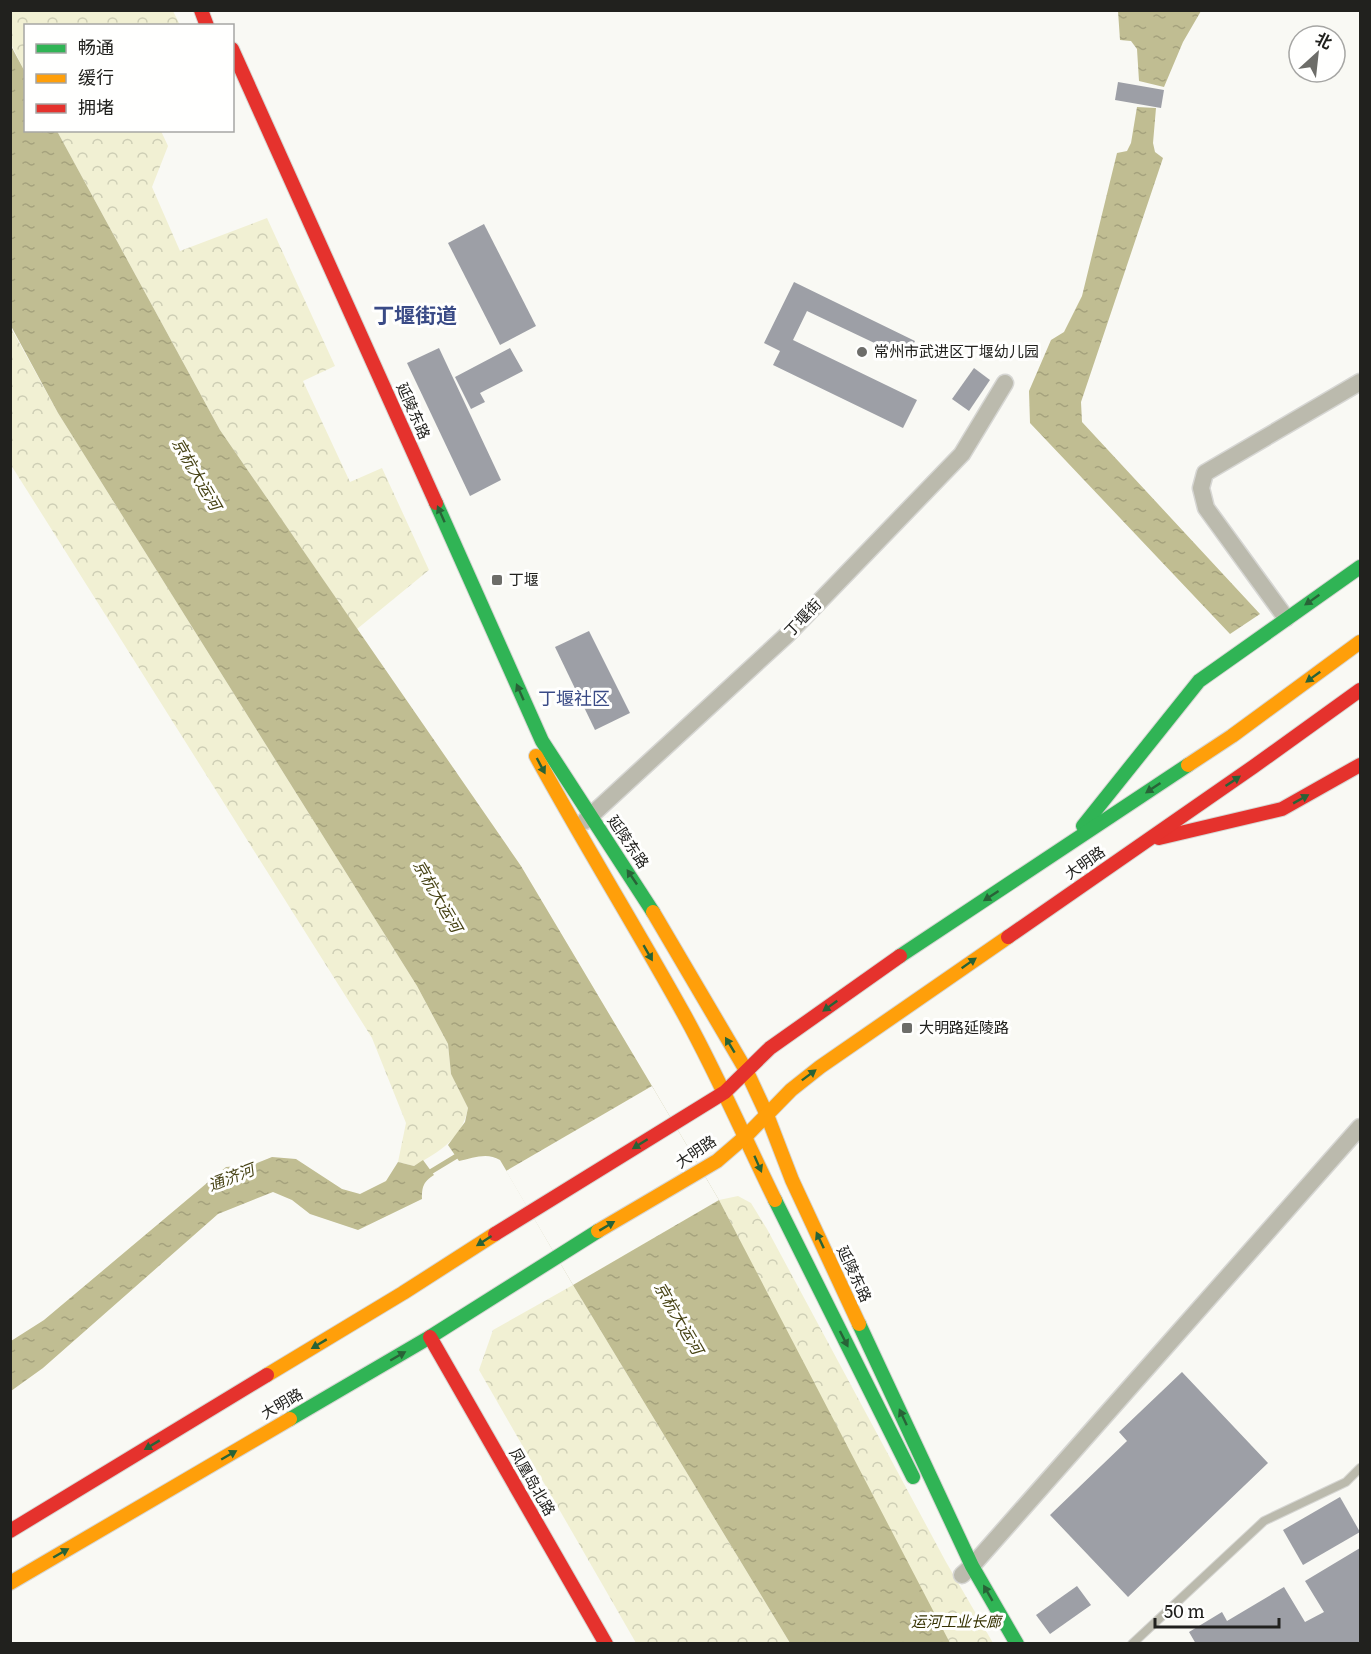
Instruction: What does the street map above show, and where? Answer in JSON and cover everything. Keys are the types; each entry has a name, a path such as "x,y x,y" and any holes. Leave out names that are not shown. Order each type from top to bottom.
{"main road":[{"path":"215,10 221,24"},
{"name":"延陵东路","path":"234,53 542,741 638,886 747,1072 767,1115 792,1180 1002,1644"},
{"name":"延陵东路","path":"234,85 392,438"},
{"path":"1067,846 1199,681 1360,567"},
{"name":"大明路","path":"10,1531 403,1293 533,1209 725,1092 770,1048 892,961 1232,736 1360,642"},
{"name":"大明路","path":"10,1583 430,1337 556,1256 717,1161 746,1136 790,1090 820,1067 1253,768 1360,690"},
{"path":"526,739 576,830 685,1016 725,1092 770,1190 919,1489"},
{"path":"1144,842 1282,809 1360,765"},
{"name":"凤凰岛北路","path":"430,1337 606,1644"},
{"name":"延陵东路","path":"946,1543 1017,1644"}],"street":[{"path":"1286,618 1206,508 1201,488 1205,473 1360,382"},
{"name":"丁堰街","path":"576,830 788,634 962,454 1005,383"},
{"path":"967,1570 1360,1127"}],"lane":[{"path":"1132,1644 1264,1521 1347,1482 1360,1468"}],"green space":[{"path":"10,11 173,11 180,24 24,24 24,70 11,44"},
{"path":"58,132 161,132 168,146 152,187 180,251 267,218 335,366 303,381 350,482 382,468 429,570 357,629 220,430"},
{"path":"10,326 58,413 417,986 448,1044 451,1074 468,1108 465,1119 461,1128 448,1143 414,1166 398,1162 406,1123 372,1038 11,465"},
{"name":"运河工业长廊","path":"738,1196 751,1203 767,1229 946,1562 993,1643 945,1643 719,1200"},
{"path":"573,1285 790,1643 636,1643 479,1370 493,1330"}],"water":[{"path":"1118,11 1201,11 1183,42 1164,87 1139,81 1137,49 1131,41 1120,40"},
{"name":"京杭大运河","path":"10,44 24,70 24,132 58,132 220,430 521,866 719,1200 950,1643 790,1643 500,1160 485,1156 459,1161 448,1145 465,1122 468,1108 451,1074 448,1044 417,986 58,413 11,326"},
{"path":"1137,107 1156,108 1153,143 1155,152 1163,158 1081,402 1082,422 1260,614 1230,634 1030,423 1029,391 1051,340 1064,332 1082,296 1117,153 1127,151 1131,143"},
{"path":"272,1157 296,1159 342,1189 360,1194 386,1181 398,1162 414,1166 423,1160 434,1175 424,1185 422,1199 358,1230 310,1214 292,1200 273,1192 218,1214 43,1368 11,1391 11,1341 44,1320 226,1167 252,1165"}],"pier":[{"path":"652,1086 719,1200 573,1285 506,1171"}],"building":[{"path":"1118,82 1164,90 1161,108 1115,100"},
{"path":"484,224 536,326 500,345 448,243"},
{"path":"794,282 915,341 906,358 807,311 793,340 917,400 903,428 773,365 780,351 764,343"},
{"path":"439,348 501,480 470,496 407,363"},
{"path":"510,348 523,371 480,393 485,402 471,409 455,377"},
{"path":"974,368 990,380 969,411 952,399"},
{"path":"589,631 630,713 595,730 555,647"},
{"path":"1182,1372 1268,1463 1128,1597 1050,1515 1127,1441 1119,1432"},
{"path":"1340,1497 1360,1532 1303,1565 1283,1530"},
{"path":"1360,1548 1360,1644 1196,1644 1189,1632 1222,1612 1227,1621 1284,1587 1305,1622 1324,1612 1305,1581"},
{"path":"1077,1586 1091,1605 1050,1634 1036,1615"}],"waterway":[{"name":"通济河","path":"427,1174 460,1154"}],"traffic: fast":[{"path":"436,503 542,741 653,912"},
{"path":"1083,826 1199,681 1360,567"},
{"path":"900,956 1188,765"},
{"path":"775,1200 913,1477"},
{"path":"290,1419 430,1337 598,1231"},
{"path":"859,1324 972,1566 1017,1644"}],"traffic: slow":[{"path":"1188,765 1232,736 1360,642"},
{"path":"536,756 685,1016 775,1200"},
{"path":"653,912 747,1072 767,1115 792,1180 859,1324"},
{"path":"598,1231 717,1161 746,1136 791,1090 820,1067 1008,937"},
{"path":"267,1375 495,1234"},
{"path":"10,1583 290,1419"}],"traffic: jam":[{"path":"201,10 206,24"},
{"path":"234,53 436,503"},
{"path":"1008,937 1360,690"},
{"path":"1159,838 1282,809 1360,765"},
{"path":"495,1234 725,1092 770,1048 900,956"},
{"path":"430,1337 606,1644"},
{"path":"10,1531 267,1375"}],"place":[{"name":"常州市武进区丁堰幼儿园","path":"862,352"},
{"name":"丁堰","path":"497,580"},
{"name":"大明路延陵路","path":"907,1028"}],"district":[{"name":"丁堰街道","path":"415,316"},
{"name":"丁堰社区","path":"574,699"}]}
